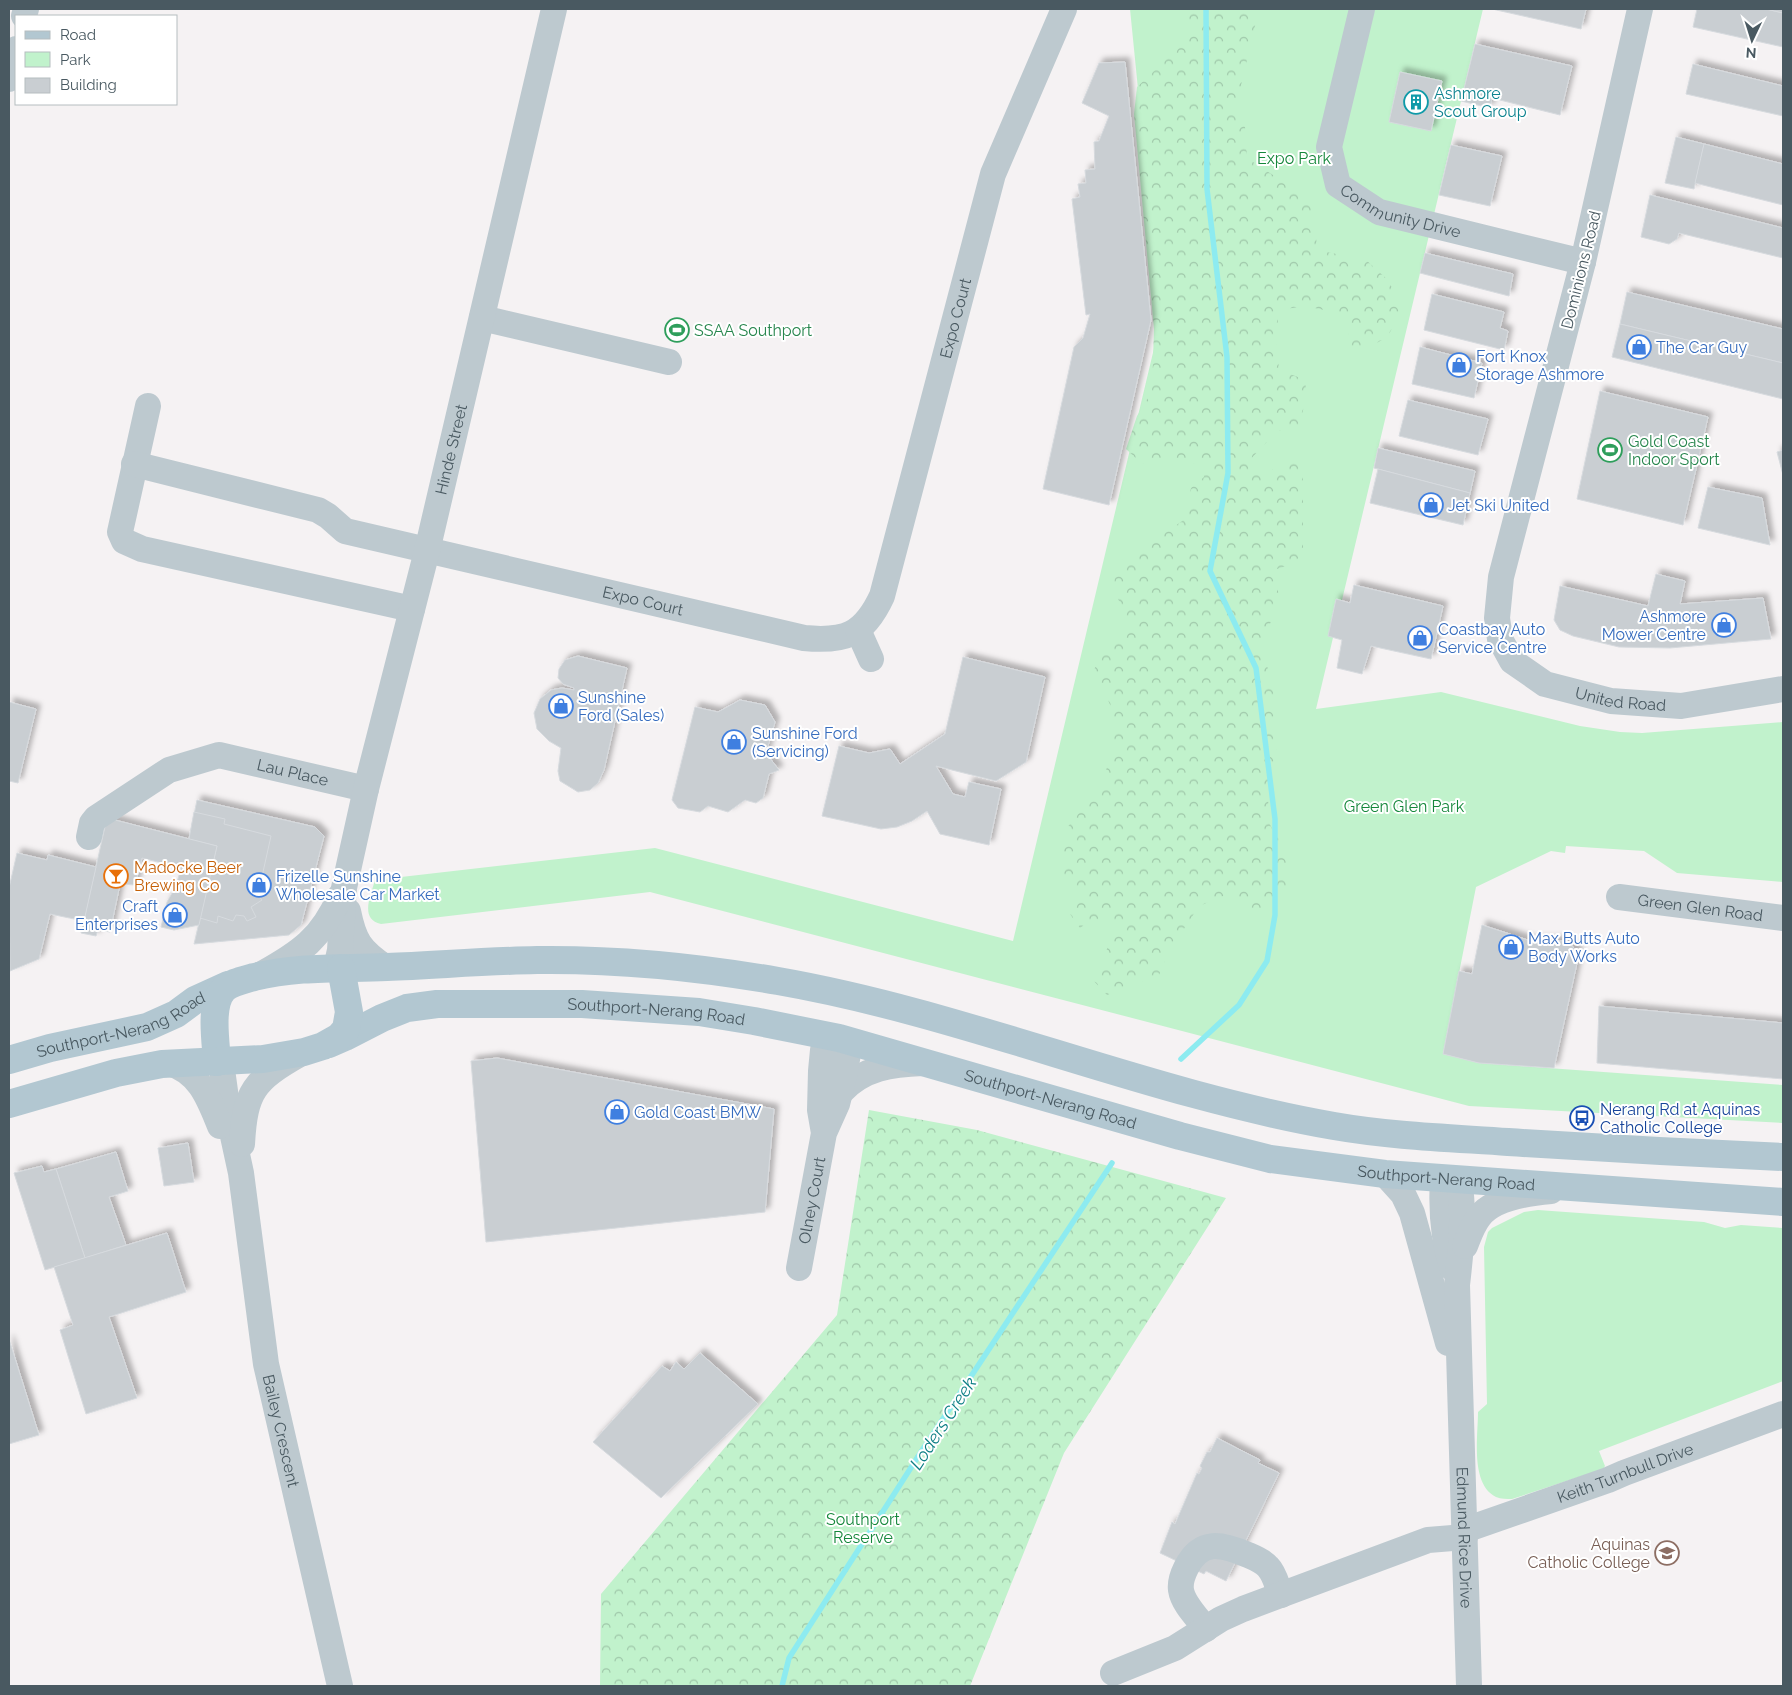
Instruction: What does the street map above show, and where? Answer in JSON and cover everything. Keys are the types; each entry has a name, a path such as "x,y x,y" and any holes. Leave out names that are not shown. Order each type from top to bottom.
{"main road":[{"path":"316,1048 339,1037 346,1029 348,1012 339,968 536,960 633,963 714,971 778,981 850,996 916,1012 1188,1093 1253,1109 1338,1126 1453,1138 1783,1157"},
{"name":"Southport-Nerang Road","path":"9,1060 50,1048 147,1028 176,1014 195,1000 228,985 257,977 303,969 339,968"},
{"path":"9,1104 116,1073 169,1064 219,1062 215,1013 216,1000 228,985"},
{"path":"839,1038 850,996"},
{"name":"Southport-Nerang Road","path":"219,1062 263,1059 316,1048 345,1037 382,1018 407,1008 437,1004 582,1004 680,1011 754,1021 839,1038 980,1080 1270,1159 1385,1174 1783,1202"},
{"path":"1451,1179 1453,1138"}],"street":[{"name":"Hinde Street","path":"339,968 344,888 366,789 427,551 554,9"},
{"name":"Expo Court","path":"134,464 318,510 345,531 804,638 823,640 840,638 858,630 875,611 882,596 993,174 1064,9"},
{"name":"Community Drive","path":"1362,9 1329,148 1338,185 1379,212 1584,262"},
{"name":"Dominions Road","path":"1497,618 1501,577 1584,262 1640,9"},
{"path":"9,79 15,52"},
{"path":"482,318 669,362"},
{"path":"148,406 120,532 124,541 142,549 412,609"},
{"name":"United Road","path":"1497,618 1500,639 1512,661 1545,684 1611,701 1681,706 1783,689"},
{"path":"858,630 872,659"},
{"name":"Lau Place","path":"89,837 92,823 96,818 169,770 219,755 366,789"},
{"name":"Hinde Street","path":"344,888 352,928 360,945 368,955 385,967"},
{"name":"Hinde Street","path":"257,977 290,959 309,945 326,922 344,888"},
{"name":"Green Glen Road","path":"1619,897 1783,918"},
{"name":"Olney Court","path":"798,1268 824,1133 841,1092 848,1054 846,1047 839,1038 831,1042 823,1050 820,1110 824,1133"},
{"name":"Bailey Crescent","path":"240,1173 246,1110 257,1085 269,1072 316,1048"},
{"name":"Bailey Crescent","path":"219,1062 240,1173 266,1364 340,1686"},
{"name":"Olney Court","path":"841,1092 856,1078 880,1068 926,1063"},
{"path":"169,1064 185,1070 201,1085 240,1173"},
{"name":"Edmund Rice Drive","path":"1385,1174 1403,1194 1412,1213 1460,1387"},
{"name":"Edmund Rice Drive","path":"1451,1179 1442,1213 1443,1232 1458,1277"},
{"name":"Edmund Rice Drive","path":"1469,1686 1458,1277 1472,1228 1488,1208 1511,1198 1572,1188"},
{"name":"Keith Turnbull Drive","path":"1113,1673 1176,1648 1228,1615 1432,1539 1465,1534 1783,1414"},
{"path":"1206,1629 1185,1600 1181,1588 1181,1580 1190,1561 1195,1553 1203,1548 1213,1546 1225,1547 1261,1561 1269,1568 1280,1595"}],"green space":[{"name":"Expo Park","path":"1130,9 1483,9 1316,709 1441,692 1580,726 1620,732 1642,733 1783,722 1783,882 1677,873 1644,851 1566,846 1565,853 1551,851 1476,887 1443,1054 1479,1063 1783,1085 1783,1123 1469,1106 650,892 381,924 370,917 368,906 375,880 655,848 1013,941 1161,319"},
{"path":"1189,9 1259,9 1239,94 1239,112 1245,127 1247,158 1279,179 1310,204 1316,233 1317,250 1366,260 1389,281 1402,312 1387,337 1370,347 1348,346 1348,315 1305,306 1279,310 1276,338 1279,370 1306,380 1305,402 1299,426 1277,431 1247,463 1254,472 1284,468 1297,460 1303,480 1303,550 1295,563 1271,571 1280,597 1261,648 1274,687 1274,728 1277,749 1268,796 1269,823 1282,845 1289,872 1288,896 1263,910 1238,905 1233,892 1199,906 1168,953 1159,975 1107,995 1092,979 1104,960 1113,926 1094,918 1080,928 1070,914 1074,895 1061,868 1066,829 1092,797 1112,758 1113,711 1094,670 1103,649 1128,627 1125,610 1114,593 1115,567 1129,554 1152,542 1185,519 1191,488 1204,477 1203,464 1152,460 1142,464 1126,449 1137,416 1152,391 1154,329 1134,114 1137,87 1187,40"},
{"name":"Southport Reserve","path":"869,1110 977,1130 1226,1198 1064,1453 970,1686 600,1686 601,1594 837,1315"},
{"path":"1538,1210 1704,1222 1725,1228 1741,1225 1783,1228 1783,1381 1599,1451 1605,1466 1603,1469 1512,1499 1496,1497 1488,1491 1482,1482 1477,1459 1478,1412 1487,1404 1484,1247 1488,1232 1492,1228 1524,1212"}],"building":[{"path":"1492,9 1586,9 1581,29"},
{"path":"1697,9 1766,9 1783,13 1783,47 1693,27"},
{"path":"1766,9 1783,9 1783,13"},
{"path":"1475,44 1572,66 1560,115 1492,98 1490,108 1461,101"},
{"path":"1125,62 1151,320 1109,505 1043,489 1074,347 1083,338 1090,314 1086,315 1072,199 1080,197 1078,184 1086,183 1085,170 1095,169 1094,142 1099,141 1109,116 1082,103 1099,63"},
{"path":"1693,64 1783,86 1783,116 1686,94"},
{"name":"Ashmore Scout Group","path":"1400,72 1442,81 1431,131 1389,122"},
{"path":"1676,137 1704,144 1694,189 1665,183"},
{"path":"1704,144 1783,164 1783,205 1695,183"},
{"path":"1451,145 1502,156 1490,206 1439,195"},
{"path":"1650,195 1783,228 1783,258 1679,233 1677,239 1669,244 1641,237"},
{"path":"1425,253 1513,274 1509,296 1420,273"},
{"path":"1627,292 1783,329 1783,363 1620,324"},
{"path":"1432,294 1504,312 1500,328 1508,331 1504,350 1424,330"},
{"path":"1620,324 1783,363 1783,399 1612,357"},
{"path":"1420,347 1482,363 1474,398 1412,384"},
{"path":"1600,391 1708,417 1683,525 1577,499"},
{"path":"1408,400 1488,419 1478,455 1399,436"},
{"path":"1378,448 1475,471 1470,493 1374,468"},
{"path":"1783,450 1783,475 1777,452"},
{"path":"1378,469 1470,493 1463,525 1370,503"},
{"path":"1708,487 1762,498 1770,545 1698,528"},
{"path":"1656,574 1685,581 1680,604 1763,598 1771,639 1670,648 1619,647 1573,636 1560,630 1554,620 1560,586 1648,606"},
{"path":"1354,585 1443,606 1431,659 1371,646 1362,674 1337,668 1342,640 1328,636 1336,599 1350,603"},
{"path":"578,656 627,668 604,770 598,783 590,790 578,792 560,781 558,771 561,748 549,741 537,729 534,713 540,699 551,690 562,688 574,690 574,688 563,684 558,678 559,669 565,660"},
{"path":"963,657 1045,677 1026,762 996,781 936,766 953,794 965,797 969,782 1001,789 989,845 940,834 927,811 912,821 897,827 881,829 822,816 839,746 869,753 890,749 900,764 945,734"},
{"path":"740,700 765,705 775,722 766,753 779,770 769,774 763,798 756,803 745,800 728,812 708,806 700,812 678,808 672,800 695,707 718,712"},
{"path":"9,702 36,709 18,783 9,781"},
{"name":"Frizelle Sunshine Wholesale Car Market","path":"197,800 315,827 324,836 301,925 289,935 194,944 217,846 189,839"},
{"path":"194,812 225,819 224,824 271,836 261,881 251,886 262,900 251,907 256,917 247,921 244,916 236,915 233,921 218,916 217,923 200,918 217,846 189,839"},
{"name":"Madocke Beer Brewing Co","path":"107,818 217,846 199,925 174,930 161,927 167,902 176,886 181,868 142,858 135,885 120,884 110,932 98,930 96,936 81,933"},
{"path":"17,853 47,860 48,855 96,867 84,921 50,914 39,959 10,971 9,888"},
{"path":"1482,925 1531,941 1568,941 1579,954 1554,1068 1479,1063 1443,1054 1459,971 1472,974"},
{"path":"1599,1006 1783,1023 1783,1079 1597,1063"},
{"path":"497,1058 774,1109 765,1212 486,1242 471,1061"},
{"path":"188,1143 194,1182 164,1186 158,1148"},
{"path":"116,1152 128,1191 109,1197 126,1245 85,1258 56,1169"},
{"path":"42,1166 44,1172 56,1169 85,1258 45,1270 14,1173"},
{"path":"167,1233 186,1292 109,1317 137,1398 86,1414 60,1330 73,1325 54,1267"},
{"path":"9,1339 39,1435 9,1444"},
{"path":"700,1353 758,1404 661,1498 593,1442 662,1366 670,1371 676,1362 684,1369"},
{"path":"1217,1438 1260,1460 1258,1463 1279,1473 1226,1581 1206,1571 1204,1574 1160,1553 1172,1522 1175,1524 1197,1473 1199,1474 1202,1468 1200,1466"}],"waterway":[{"path":"1181,1059 1239,1005 1267,961 1275,915 1275,819 1256,668 1210,571 1228,473 1227,357 1207,189 1206,9"},
{"name":"Loders Creek","path":"782,1686 789,1658 921,1452 1112,1163"}],"place":[{"name":"Ashmore Scout Group","path":"1416,102"},
{"name":"SSAA Southport","path":"677,330"},
{"name":"The Car Guy","path":"1639,347"},
{"name":"Fort Knox Storage Ashmore","path":"1459,365"},
{"name":"Gold Coast Indoor Sport","path":"1610,450"},
{"name":"Jet Ski United","path":"1431,505"},
{"name":"Ashmore Mower Centre","path":"1724,625"},
{"name":"Coastbay Auto Service Centre","path":"1420,638"},
{"name":"Sunshine Ford (Sales)","path":"561,706"},
{"name":"Sunshine Ford (Servicing)","path":"734,742"},
{"name":"Madocke Beer Brewing Co","path":"116,876"},
{"name":"Frizelle Sunshine Wholesale Car Market","path":"259,885"},
{"name":"Craft Enterprises","path":"175,915"},
{"name":"Max Butts Auto Body Works","path":"1511,947"},
{"name":"Gold Coast BMW","path":"617,1112"},
{"name":"Nerang Rd at Aquinas Catholic College","path":"1582,1118"},
{"name":"Aquinas Catholic College","path":"1667,1553"}],"park label":[{"name":"Green Glen Park","path":"1404,806"}]}
